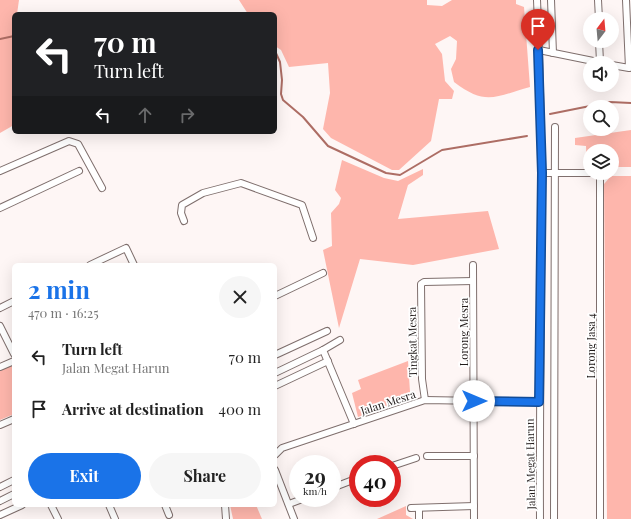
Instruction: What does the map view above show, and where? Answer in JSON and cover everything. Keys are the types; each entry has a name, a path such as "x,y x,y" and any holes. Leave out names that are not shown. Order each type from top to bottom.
{"street":[{"name":"Jalan Megat Harun","path":"537,0 542,173 539,402 540,519"},
{"path":"551,0 553,53"},
{"path":"598,0 599,12"},
{"path":"619,66 629,68 626,0"},
{"path":"538,50 583,59"},
{"path":"554,519 555,128"},
{"path":"0,171 69,141 78,144 102,188"},
{"path":"0,208 79,171"},
{"path":"542,173 583,173"},
{"name":"Lorong Jasa 4","path":"600,180 600,519"},
{"path":"184,221 181,213 182,205 203,193 241,183 302,205 313,238"},
{"path":"94,263 126,248 133,263"},
{"name":"Lorong Mesra","path":"473,265 474,519"},
{"path":"277,295 323,273"},
{"name":"Tingkat Mesra","path":"424,400 422,379 421,284 424,282 473,281"},
{"path":"0,308 12,303"},
{"path":"0,326 12,350"},
{"path":"277,354 327,331"},
{"path":"277,372 323,350 340,340"},
{"path":"323,350 354,424"},
{"path":"277,385 328,361"},
{"path":"0,367 12,362"},
{"name":"Jalan Mesra","path":"277,453 282,448 424,400 539,402"},
{"path":"0,425 12,420"},
{"path":"427,456 474,456"},
{"path":"401,463 416,458"},
{"path":"277,475 289,504"},
{"path":"0,487 12,481"},
{"path":"0,501 12,495"},
{"path":"411,508 474,506"},
{"path":"0,515 18,507"},
{"path":"53,507 58,519"},
{"path":"110,507 115,519"},
{"path":"166,507 170,515"},
{"path":"225,507 226,519"},
{"path":"290,507 294,519"},
{"path":"419,508 419,519"}],"shaded area":[{"path":"0,0 19,0 17,12 12,12 12,126 0,133"},
{"path":"239,0 427,0 427,5 442,6 452,0 516,0 516,4 524,7 530,87 499,96 490,97 483,97 465,90 454,82 451,69 456,59 457,41 450,36 435,44 442,54 445,81 454,91 452,99 439,99 431,141 399,170 392,170 331,138 323,129 330,93 328,63 289,67 281,50 277,47 277,12 247,12"},
{"path":"631,130 631,167 619,167 619,144 575,145 575,138 589,136 619,136 619,132"},
{"path":"342,160 384,178 398,181 423,169 423,175 408,185 398,219 488,211 499,249 413,265 360,259 339,328 323,250 332,246 331,213 339,204 341,198 335,190"},
{"path":"619,176 631,176 631,519 607,519 604,184 608,180 619,180"},
{"path":"408,361 410,392 406,400 358,417 352,393 361,389 358,380"},
{"path":"12,365 12,415 0,420 0,371"},
{"path":"406,506 406,515 413,519 377,519"},
{"path":"230,507 257,507 262,519 233,519"}],"waterway":[{"path":"0,39 12,36"},
{"path":"277,55 280,62 282,80 281,94 283,100 303,117 328,146 386,173 400,175 442,150 527,136"},
{"path":"550,114 610,102 631,103"}],"route":[{"path":"474,401 539,402 542,173 538,50"}]}
